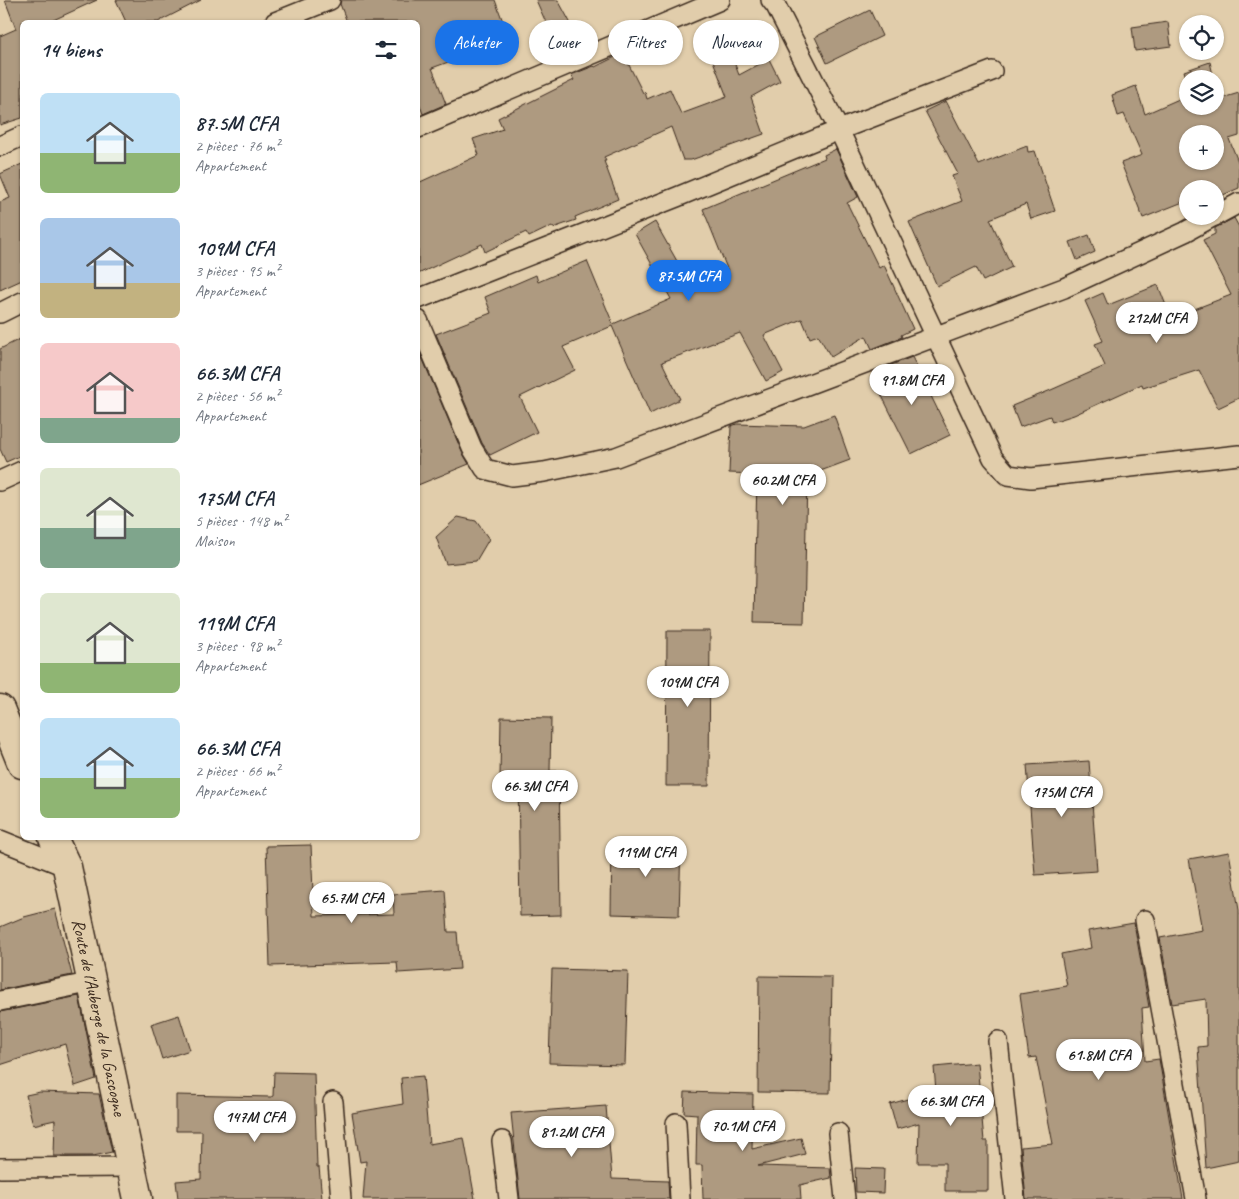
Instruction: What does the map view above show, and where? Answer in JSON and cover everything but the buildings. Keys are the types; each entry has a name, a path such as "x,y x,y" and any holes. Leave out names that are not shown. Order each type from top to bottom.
{"street":[{"path":"284,20 330,0"},
{"path":"420,127 720,0"},
{"path":"770,0 776,6 839,130 992,458 1008,475 1031,478 1239,455"},
{"path":"420,298 839,130 992,71"},
{"path":"0,146 20,137"},
{"path":"1224,211 1239,203"},
{"path":"420,325 472,448 485,469 512,476 544,472 616,457 937,337 1064,288 1198,225"},
{"path":"0,313 20,303"},
{"path":"0,481 20,472"},
{"path":"0,709 20,759"},
{"path":"0,840 68,866"},
{"name":"Route de l'Auberge de la Gascogne","path":"54,840 68,866 138,1199"},
{"path":"1145,920 1196,1199"},
{"path":"0,1002 93,982"},
{"path":"998,1041 1015,1199"},
{"path":"333,1102 342,1199"},
{"path":"676,1123 680,1199"},
{"path":"838,1133 845,1199"},
{"path":"502,1141 508,1199"},
{"path":"0,1168 132,1167"}]}
